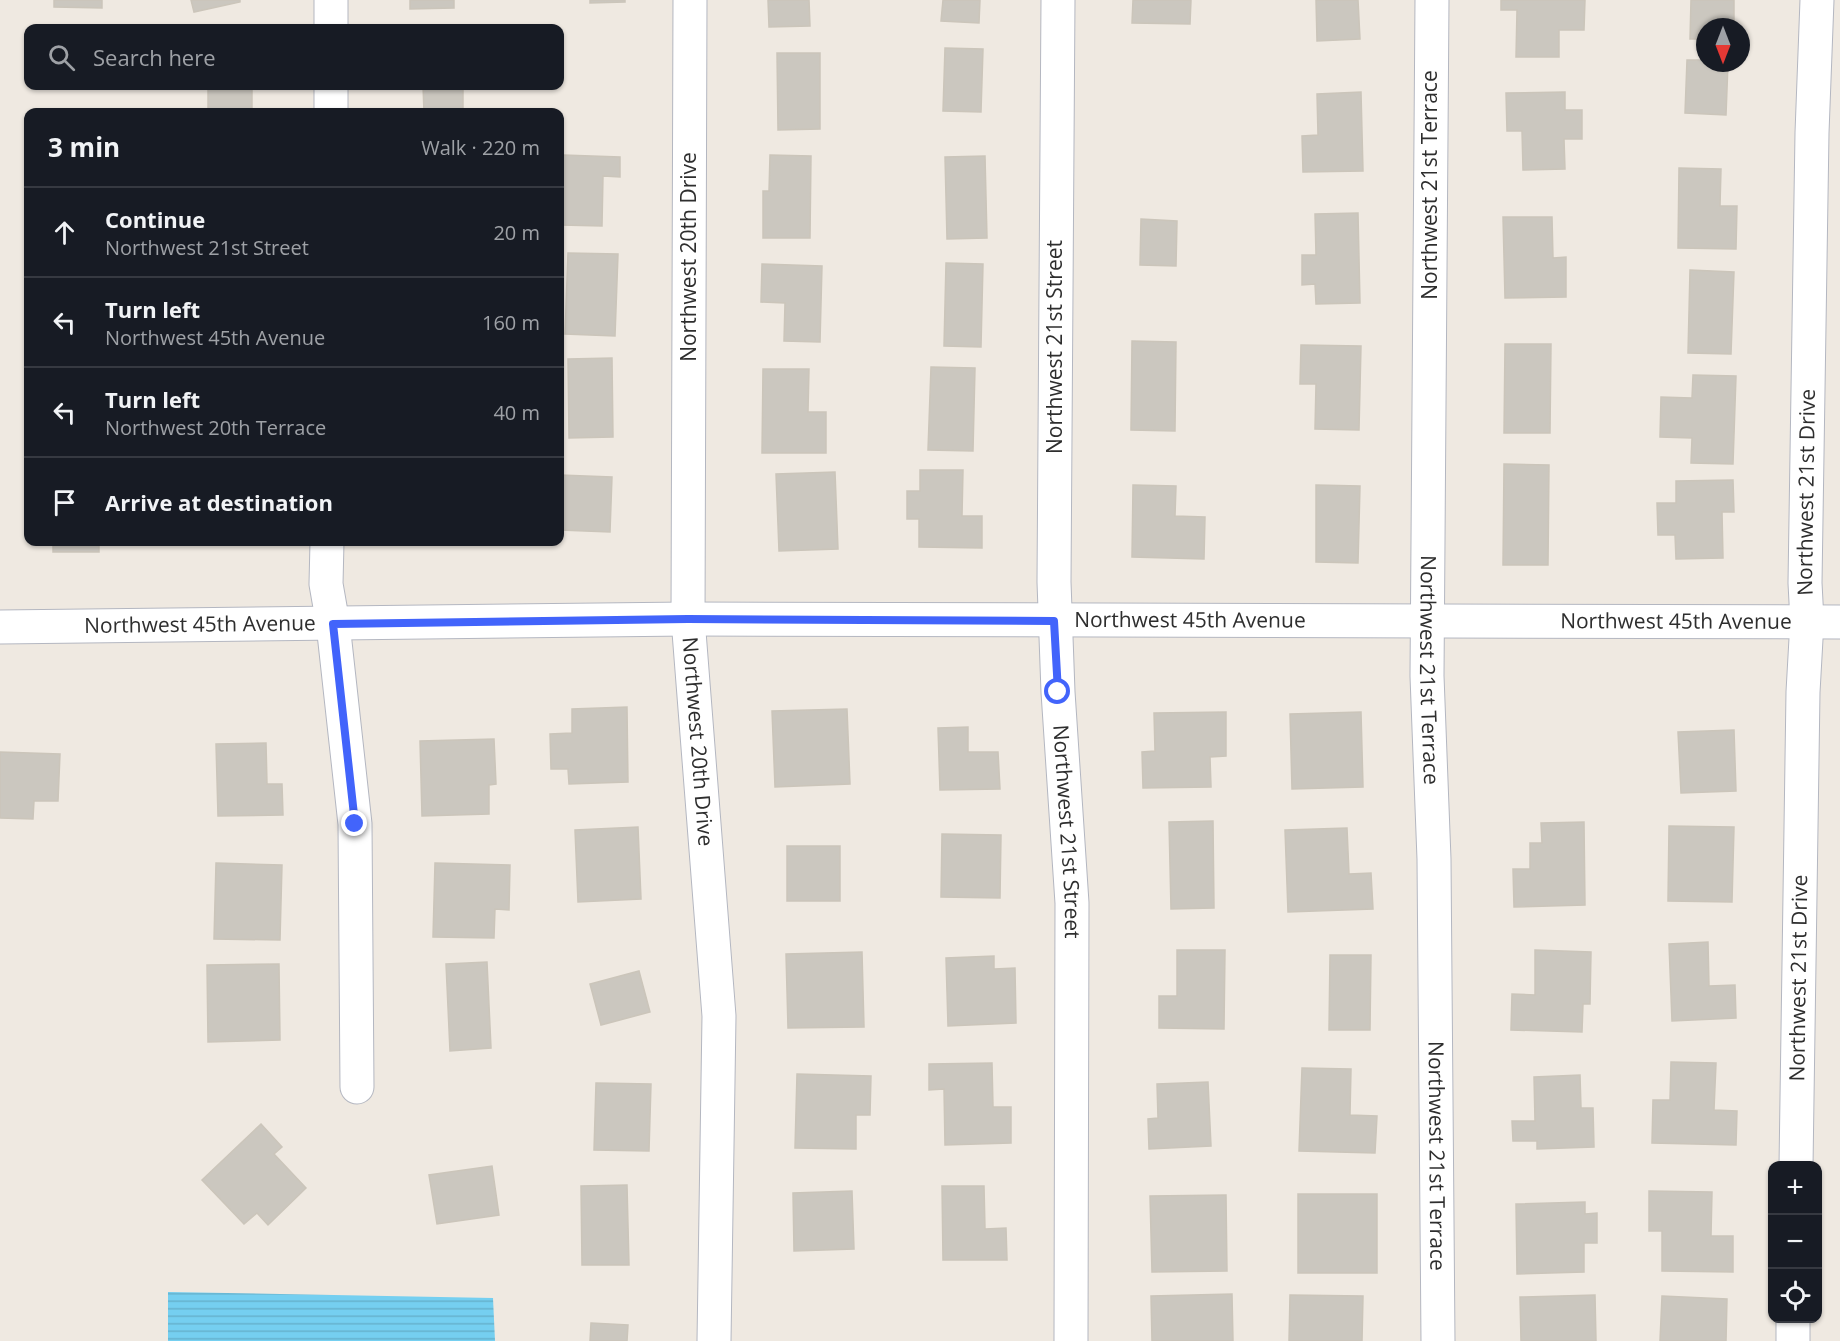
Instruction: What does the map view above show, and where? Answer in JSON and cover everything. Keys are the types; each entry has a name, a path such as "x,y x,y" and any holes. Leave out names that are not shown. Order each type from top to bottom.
{"street":[{"path":"331,0 331,24"},
{"name":"Northwest 20th Drive","path":"690,0 688,619 719,1016 714,1341"},
{"name":"Northwest 21st Street","path":"1058,0 1054,621 1072,903 1071,1341"},
{"name":"Northwest 21st Terrace","path":"1432,0 1427,683 1434,859 1438,1341"},
{"name":"Northwest 21st Drive","path":"1796,1161 1803,692 1807,621 1805,583 1811,168 1817,0"},
{"path":"331,90 331,108"},
{"path":"327,546 326,584 333,624 355,824 357,1087"},
{"name":"Northwest 45th Avenue","path":"0,627 688,619 1840,621"},
{"path":"1793,1323 1793,1341"}],"water":[{"path":"168,1292 493,1298 495,1341 168,1341"}],"building":[{"path":"54,0 102,0 102,8 54,7"},
{"path":"191,0 240,0 240,2 194,12"},
{"path":"410,0 454,0 454,8 410,9"},
{"path":"590,0 625,0 625,2 590,3"},
{"path":"768,0 809,0 810,26 769,27"},
{"path":"943,0 980,0 979,23 941,21"},
{"path":"1133,0 1191,0 1190,24 1132,23"},
{"path":"1316,0 1358,0 1360,39 1317,41"},
{"path":"1501,0 1585,0 1584,30 1559,30 1559,57 1516,57 1517,10 1501,10"},
{"path":"1691,0 1734,0 1734,18 1696,18 1696,39 1690,39"},
{"path":"945,48 983,49 981,112 943,111"},
{"path":"777,53 820,53 820,129 778,130"},
{"path":"1687,60 1696,60 1696,72 1728,72 1726,115 1685,113"},
{"path":"208,90 252,90 252,108 208,108"},
{"path":"423,90 463,90 463,108 424,108"},
{"path":"1361,92 1363,171 1303,172 1302,136 1318,135 1317,94"},
{"path":"1565,92 1565,110 1582,110 1582,139 1564,139 1565,169 1523,170 1522,131 1507,131 1506,93"},
{"path":"564,155 620,157 620,177 603,176 602,226 564,225"},
{"path":"770,155 811,156 810,238 763,238 763,191 769,191"},
{"path":"985,156 987,238 947,239 945,157"},
{"path":"1679,168 1721,169 1720,206 1737,206 1736,249 1678,248"},
{"path":"1358,213 1360,303 1316,304 1315,284 1302,285 1302,255 1316,255 1315,214"},
{"path":"1503,217 1552,217 1553,258 1566,257 1566,297 1505,298"},
{"path":"1141,219 1177,221 1176,266 1140,265"},
{"path":"568,253 618,254 615,336 565,334"},
{"path":"946,263 983,264 981,347 944,346"},
{"path":"762,264 822,266 820,342 784,341 785,303 761,302"},
{"path":"1690,270 1734,272 1731,354 1688,353"},
{"path":"1132,341 1176,342 1175,431 1131,430"},
{"path":"1505,344 1551,344 1550,433 1504,433"},
{"path":"1301,345 1361,346 1359,430 1315,429 1316,384 1300,384"},
{"path":"612,358 613,437 569,438 568,359"},
{"path":"931,367 975,368 973,451 928,450"},
{"path":"763,369 809,369 808,412 826,412 826,453 762,453"},
{"path":"1693,375 1736,376 1733,464 1691,463 1692,438 1660,437 1661,397 1692,398"},
{"path":"1504,464 1549,465 1548,565 1503,565"},
{"path":"920,470 963,470 962,516 982,516 982,548 919,547 919,519 907,519 907,491 920,491"},
{"path":"835,472 838,549 779,551 776,474"},
{"path":"564,475 612,477 610,532 564,530"},
{"path":"1733,480 1734,512 1722,512 1723,558 1676,559 1675,535 1658,535 1657,503 1676,503 1676,481"},
{"path":"1133,485 1176,486 1175,516 1205,517 1204,559 1132,557"},
{"path":"1316,485 1360,486 1358,563 1316,562"},
{"path":"53,546 99,546 99,552 53,552"},
{"path":"627,707 628,782 569,784 568,769 551,769 550,734 572,733 572,709"},
{"path":"847,709 850,784 775,787 772,711"},
{"path":"1226,712 1226,756 1210,757 1211,787 1143,788 1142,752 1155,751 1154,713"},
{"path":"1361,712 1363,787 1292,789 1290,714"},
{"path":"968,727 968,752 998,752 1000,789 940,790 938,728"},
{"path":"1734,730 1736,791 1681,793 1678,732"},
{"path":"494,739 496,784 489,785 489,814 422,816 420,741"},
{"path":"266,743 267,784 282,784 283,815 218,816 216,744"},
{"path":"0,752 60,754 58,801 34,801 33,819 0,818"},
{"path":"1213,821 1214,908 1171,909 1169,822"},
{"path":"1584,822 1585,905 1514,907 1513,869 1530,869 1530,843 1542,843 1541,823"},
{"path":"1669,826 1734,827 1732,902 1668,901"},
{"path":"638,827 641,899 578,902 575,830"},
{"path":"1347,828 1349,874 1371,873 1373,909 1288,912 1285,830"},
{"path":"942,834 1001,835 1000,898 941,897"},
{"path":"787,846 840,846 840,901 787,901"},
{"path":"216,863 282,865 280,940 214,939"},
{"path":"435,863 510,865 509,910 495,909 494,938 433,937"},
{"path":"1708,942 1709,986 1735,985 1736,1018 1672,1021 1669,944"},
{"path":"1177,950 1225,950 1224,1029 1159,1028 1159,996 1177,996"},
{"path":"1535,950 1591,952 1590,1004 1583,1004 1582,1032 1511,1030 1512,994 1535,995"},
{"path":"862,952 864,1027 788,1028 786,954"},
{"path":"1330,955 1371,955 1370,1030 1329,1030"},
{"path":"994,956 994,969 1015,968 1016,1023 948,1026 946,958"},
{"path":"487,962 491,1048 450,1051 446,964"},
{"path":"279,964 280,1040 208,1042 207,965"},
{"path":"639,971 650,1012 601,1025 590,984"},
{"path":"1671,1062 1716,1063 1714,1110 1737,1111 1736,1145 1652,1143 1653,1100 1670,1100"},
{"path":"992,1063 993,1107 1011,1107 1011,1143 945,1145 944,1089 929,1090 929,1064"},
{"path":"1302,1068 1351,1069 1350,1115 1377,1116 1375,1153 1299,1151"},
{"path":"797,1074 871,1076 870,1115 856,1115 856,1149 795,1148"},
{"path":"1580,1075 1581,1108 1593,1108 1594,1147 1537,1149 1537,1141 1513,1141 1512,1121 1535,1121 1534,1077"},
{"path":"1208,1082 1211,1146 1149,1149 1148,1119 1158,1118 1157,1084"},
{"path":"596,1083 651,1084 649,1151 594,1150"},
{"path":"261,1124 282,1147 274,1154 306,1188 268,1225 257,1213 244,1224 202,1180"},
{"path":"492,1166 499,1215 437,1224 429,1175"},
{"path":"627,1185 629,1265 582,1265 581,1186"},
{"path":"942,1186 984,1186 985,1229 1006,1228 1007,1260 943,1260"},
{"path":"852,1191 854,1249 794,1251 793,1193"},
{"path":"1649,1191 1712,1192 1711,1236 1733,1236 1733,1272 1662,1271 1662,1231 1649,1231"},
{"path":"1298,1194 1377,1194 1377,1273 1298,1273"},
{"path":"1226,1195 1227,1271 1152,1272 1150,1196"},
{"path":"1585,1202 1585,1214 1597,1213 1597,1243 1584,1243 1584,1272 1517,1274 1516,1204"},
{"path":"1232,1294 1233,1341 1152,1341 1151,1296"},
{"path":"1290,1295 1363,1296 1362,1341 1289,1341"},
{"path":"1595,1295 1596,1341 1521,1341 1520,1297"},
{"path":"1662,1296 1727,1299 1726,1341 1660,1341"},
{"path":"591,1323 628,1325 627,1341 590,1341"}],"route":[{"path":"355,824 333,624 688,619 1054,621 1058,692"}]}
